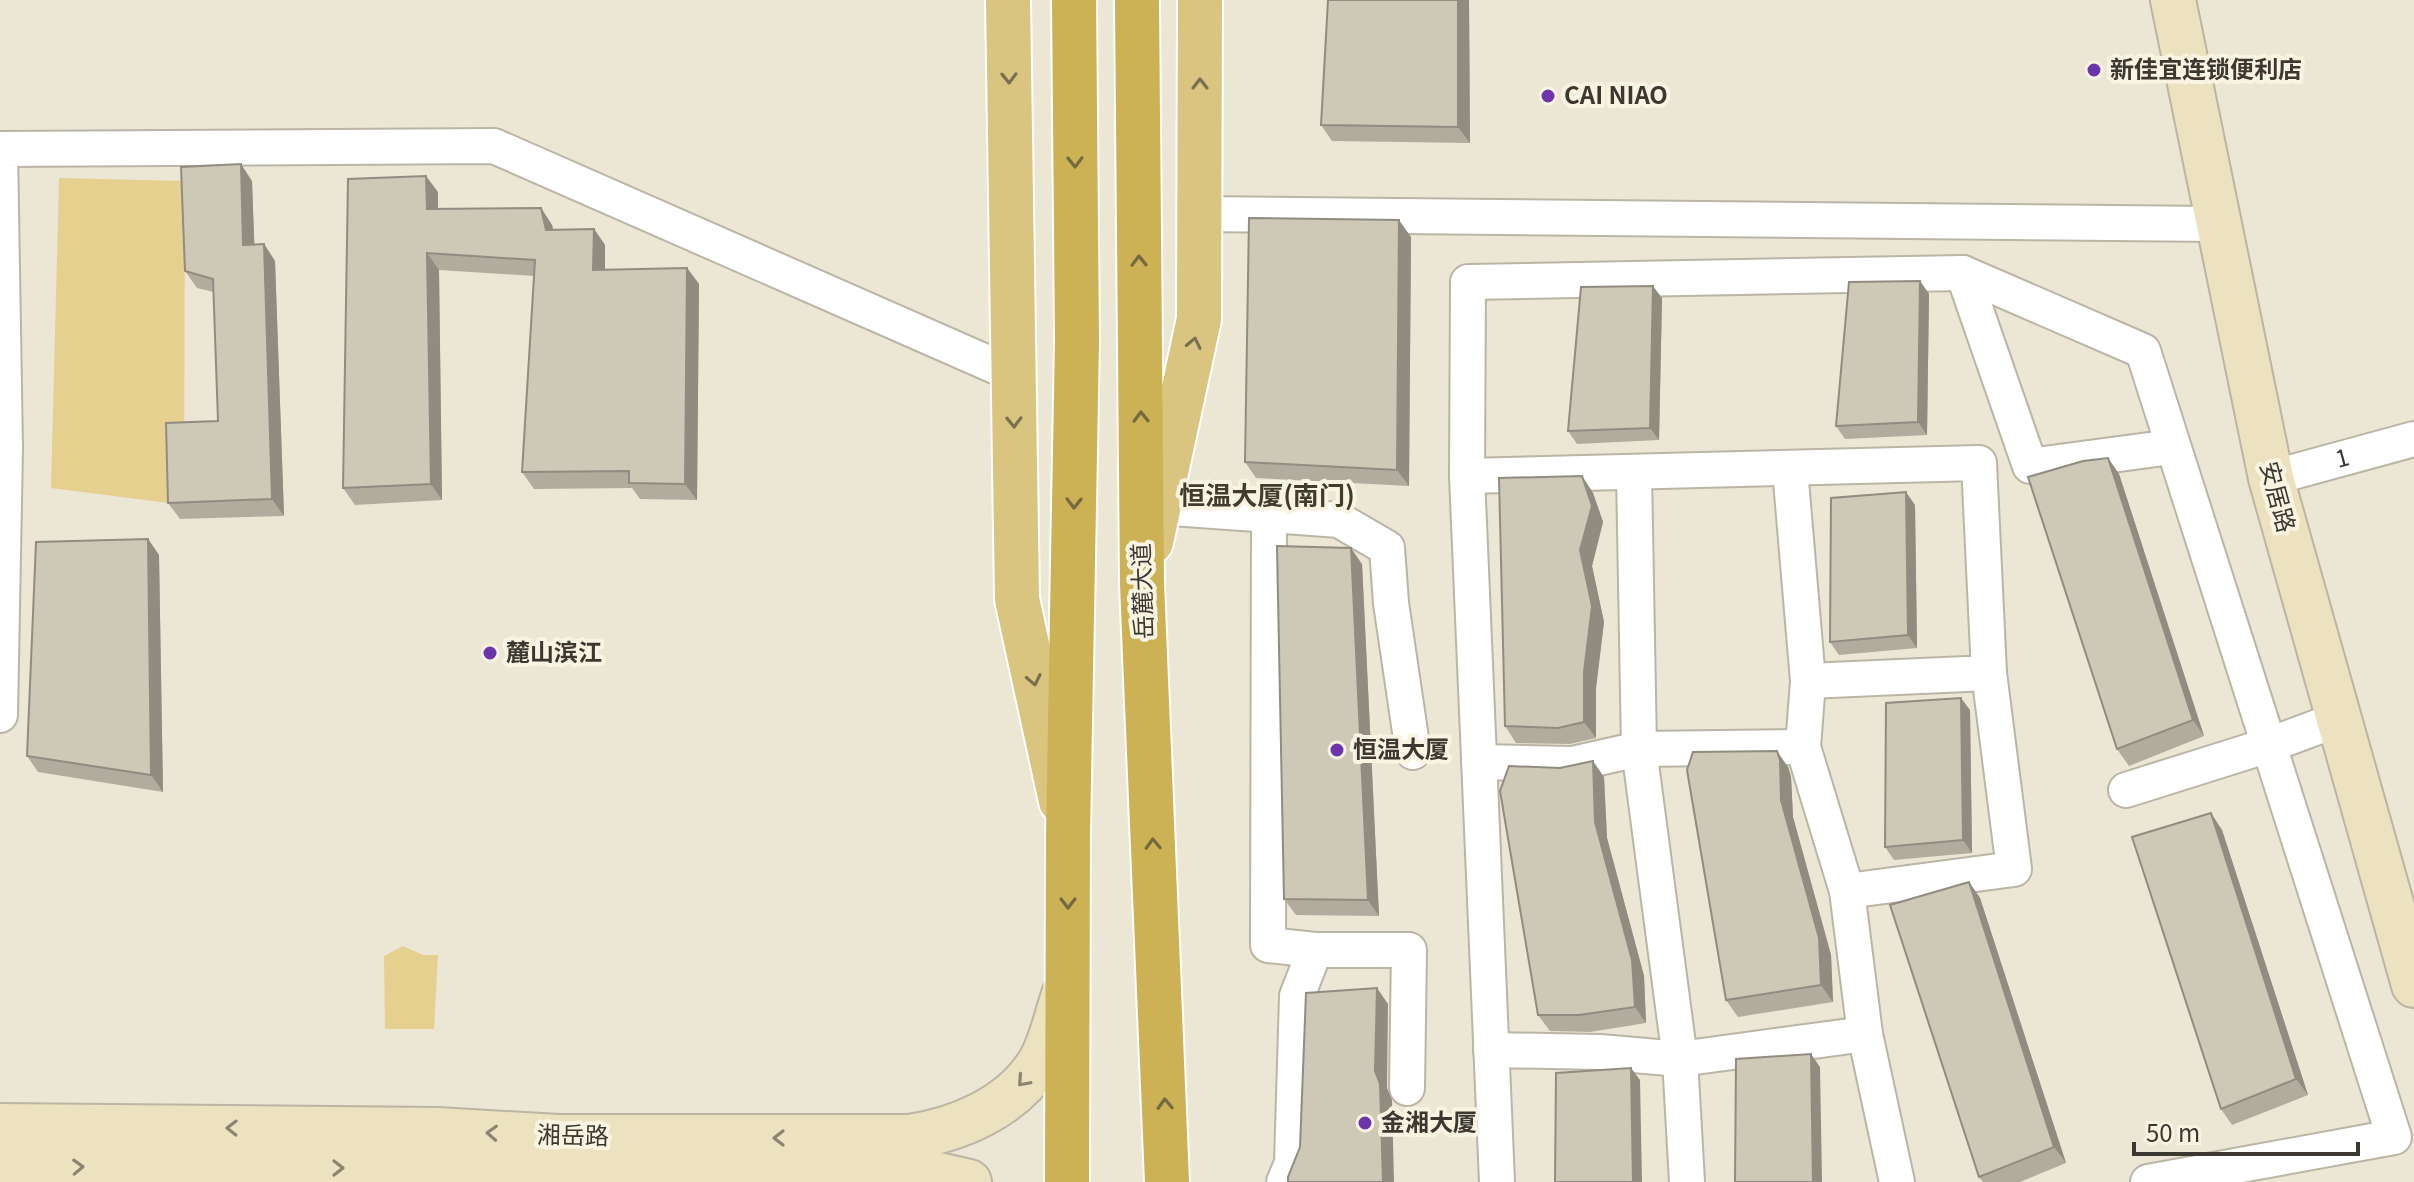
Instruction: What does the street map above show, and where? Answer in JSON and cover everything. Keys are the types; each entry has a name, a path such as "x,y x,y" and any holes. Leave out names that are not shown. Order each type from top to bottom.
{"highway":[{"path":"1067,1182 1068,834 1077,341 1074,0"},
{"name":"岳麓大道","path":"1137,0 1142,584 1167,1182"}],"main road":[{"path":"1008,0 1017,599 1068,834"},
{"path":"1142,584 1199,319 1200,0"},
{"name":"安居路","path":"2173,0 2271,478 2414,985"},
{"name":"湘岳路","path":"0,1126 437,1130 559,1137 909,1137 939,1133 964,1123 992,1108 1017,1089 1040,1062 1067,986"},
{"name":"湘岳路","path":"0,1170 108,1166 881,1170 934,1174 969,1182"}],"street":[{"path":"0,715 0,149 494,146 1013,374"},
{"path":"1200,214 2218,224"},
{"path":"1963,273 2030,466 2164,448"},
{"path":"1497,1182 1467,476 1468,282 1963,273 2143,351 2394,1137 2148,1182"},
{"name":"1","path":"2271,478 2414,439"},
{"path":"1467,476 1979,463 1989,673 2014,869 1847,891"},
{"path":"1790,469 1808,681 1803,747 1847,891 1865,1034 1897,1182"},
{"path":"1634,472 1639,749 1680,1059 1687,1182"},
{"path":"1158,507 1339,520 1387,548 1391,603 1413,752"},
{"path":"1269,515 1268,945 1315,950 1409,950 1407,1088"},
{"path":"1808,681 1989,673"},
{"path":"2126,790 2269,745 2339,719"},
{"path":"1479,762 1572,764 1639,749 1803,747"},
{"path":"1284,1182 1292,1163 1297,996 1315,950"},
{"path":"1491,1050 1600,1052 1680,1059 1865,1034"}],"shaded area":[{"path":"59,178 185,181 184,505 51,488"},
{"path":"403,946 423,955 438,955 434,1029 385,1029 384,956"}],"building":[{"path":"1328,0 1458,0 1458,127 1321,125"},
{"path":"241,164 243,245 264,244 272,499 168,503 166,423 218,421 213,279 185,271 181,167"},
{"path":"426,176 427,209 541,208 546,230 594,229 593,270 687,268 685,484 629,483 629,471 522,472 535,260 427,253 431,484 343,488 348,179"},
{"path":"1249,218 1399,220 1397,470 1245,462"},
{"path":"1920,281 1918,422 1836,426 1849,282"},
{"path":"1653,286 1650,428 1568,431 1581,287"},
{"path":"2108,458 2193,720 2117,749 2028,477 2083,461"},
{"path":"1582,476 1592,506 1580,550 1592,606 1584,672 1584,722 1558,728 1505,726 1499,478"},
{"path":"1906,492 1908,635 1830,642 1831,498"},
{"path":"148,539 151,775 27,756 36,542"},
{"path":"1277,546 1351,548 1368,900 1284,899"},
{"path":"1961,698 1963,840 1885,847 1886,703"},
{"path":"1777,751 1781,800 1819,938 1821,985 1726,1000 1687,770 1693,752"},
{"path":"1593,761 1595,822 1632,960 1635,1007 1579,1015 1538,1015 1500,791 1509,766 1560,768"},
{"path":"2211,813 2296,1079 2221,1109 2132,837"},
{"path":"1969,882 2054,1147 1979,1177 1890,905"},
{"path":"1377,988 1375,1071 1380,1084 1383,1182 1288,1182 1300,1147 1306,993"},
{"path":"1811,1054 1813,1182 1735,1182 1736,1059"},
{"path":"1631,1068 1633,1182 1555,1182 1556,1073"}],"place":[{"name":"新佳宜连锁便利店","path":"2094,70"},
{"name":"CAI NIAO","path":"1548,96"},
{"name":"麓山滨江","path":"490,653"},
{"name":"恒温大厦","path":"1337,750"},
{"name":"金湘大厦","path":"1365,1123"}],"district":[{"name":"恒温大厦(南门)","path":"1267,496"}]}
